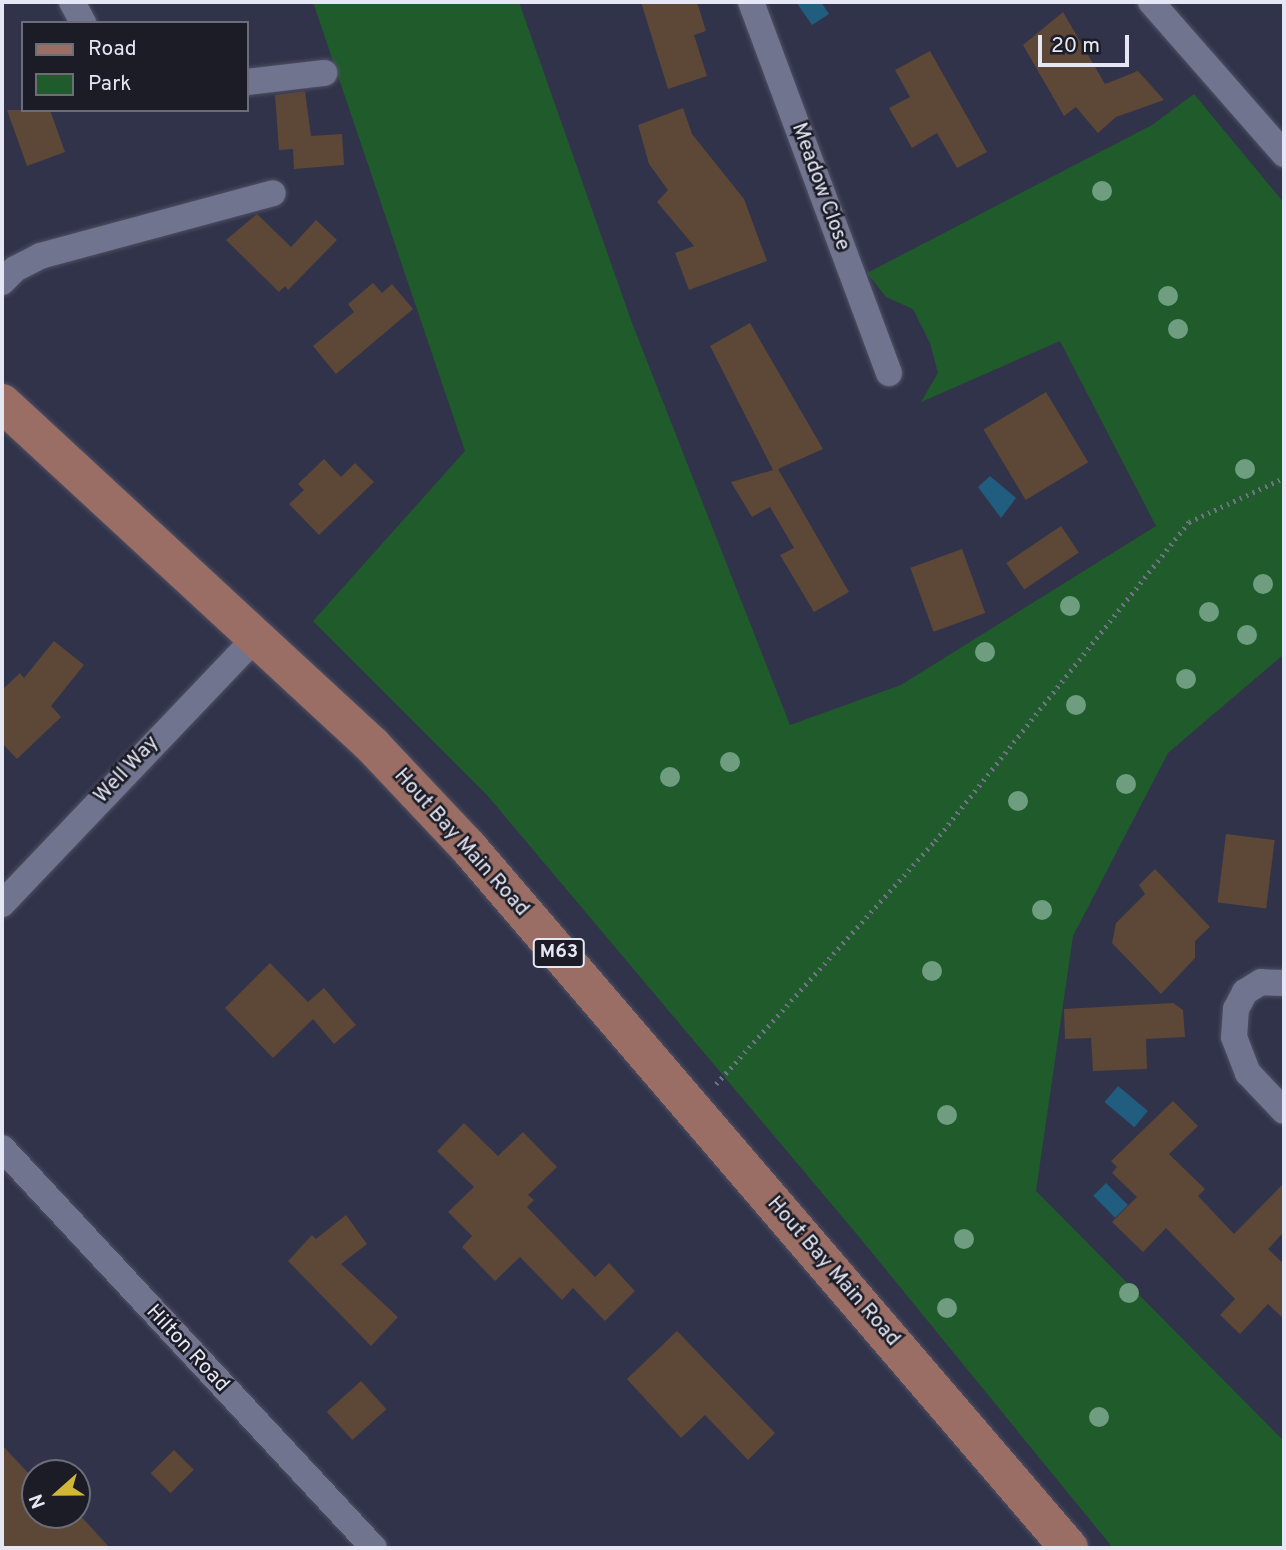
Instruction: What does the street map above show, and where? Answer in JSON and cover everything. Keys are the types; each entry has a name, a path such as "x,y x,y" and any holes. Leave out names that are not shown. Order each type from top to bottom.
{"main road":[{"name":"Hout Bay Main Road","path":"2,403 373,746 451,830 1069,1548"}],"street":[{"path":"72,2 82,21"},
{"name":"Meadow Close","path":"751,2 889,373"},
{"path":"1151,2 1284,154"},
{"path":"248,82 324,73"},
{"path":"2,282 15,269 40,256 273,193"},
{"name":"Well Way","path":"2,904 255,638"},
{"path":"1284,983 1261,982 1245,992 1236,1009 1234,1037 1248,1073 1284,1111"},
{"name":"Hilton Road","path":"2,1148 374,1548"}],"path":[{"path":"693,1110 935,841 1189,523 1284,478"}],"green space":[{"path":"313,2 519,2 632,323 790,725 901,685 1156,526 1060,341 921,402 938,373 930,343 913,309 886,297 867,273 1152,125 1194,94 1284,203 1284,654 1168,753 1073,936 1036,1191 1284,1441 1284,1548 1113,1548 860,1238 487,795 313,621 465,451"}],"water":[{"path":"796,2 821,2 829,14 812,25"},
{"path":"990,476 1016,498 1001,518 978,487"},
{"path":"1118,1086 1148,1111 1134,1127 1105,1102"},
{"path":"1106,1183 1128,1205 1115,1218 1093,1196"}],"building":[{"path":"641,2 697,2 706,31 694,35 707,76 668,89"},
{"path":"1063,12 1105,84 1138,71 1164,100 1116,117 1098,133 1076,107 1064,116 1023,45"},
{"path":"930,51 987,152 957,168 937,133 912,148 889,108 910,97 895,70"},
{"path":"305,91 311,136 342,134 344,165 294,169 293,149 279,150 275,95"},
{"path":"683,108 692,134 744,199 767,261 689,290 675,253 694,246 657,202 668,190 649,164 638,125"},
{"path":"7,110 51,112 65,152 27,166"},
{"path":"257,214 291,247 316,220 337,240 288,290 285,286 279,292 226,240"},
{"path":"373,283 382,293 392,284 413,309 336,374 313,346 354,312 348,304"},
{"path":"750,323 823,449 778,469 849,592 814,612 780,555 794,548 770,507 752,517 731,482 773,470 710,346"},
{"path":"1046,392 1088,462 1026,500 983,430"},
{"path":"324,459 341,477 355,463 374,482 319,535 289,504 304,490 298,484"},
{"path":"1061,526 1079,553 1024,589 1006,563"},
{"path":"962,549 985,613 934,632 910,568"},
{"path":"54,641 84,665 51,706 61,717 17,759 2,743 2,690 20,673 24,678"},
{"path":"1226,834 1275,840 1266,908 1218,902"},
{"path":"1155,869 1210,927 1195,941 1195,958 1161,994 1112,943 1116,923 1145,894 1139,885"},
{"path":"270,963 308,1002 324,988 356,1025 334,1044 313,1019 273,1058 225,1008"},
{"path":"1173,1003 1183,1010 1185,1037 1146,1039 1147,1069 1093,1071 1091,1038 1065,1039 1064,1009"},
{"path":"1173,1101 1198,1126 1169,1154 1205,1189 1198,1196 1234,1234 1284,1183 1284,1232 1268,1249 1284,1264 1284,1319 1268,1304 1240,1334 1220,1315 1235,1299 1166,1228 1143,1252 1112,1222 1137,1197 1112,1173 1117,1167 1111,1161"},
{"path":"464,1123 498,1156 523,1132 557,1167 528,1195 534,1200 527,1207 595,1277 609,1263 635,1291 605,1321 573,1288 562,1300 520,1257 495,1281 462,1247 472,1236 448,1212 474,1187 437,1151"},
{"path":"346,1215 367,1244 341,1264 398,1317 371,1346 288,1261 312,1235 316,1239"},
{"path":"677,1331 775,1433 748,1460 705,1415 681,1438 627,1379"},
{"path":"361,1381 386,1409 352,1440 327,1412"},
{"path":"2,1445 21,1465 21,1529 91,1527 110,1548 2,1548"},
{"path":"174,1450 194,1470 170,1493 151,1473"}]}
